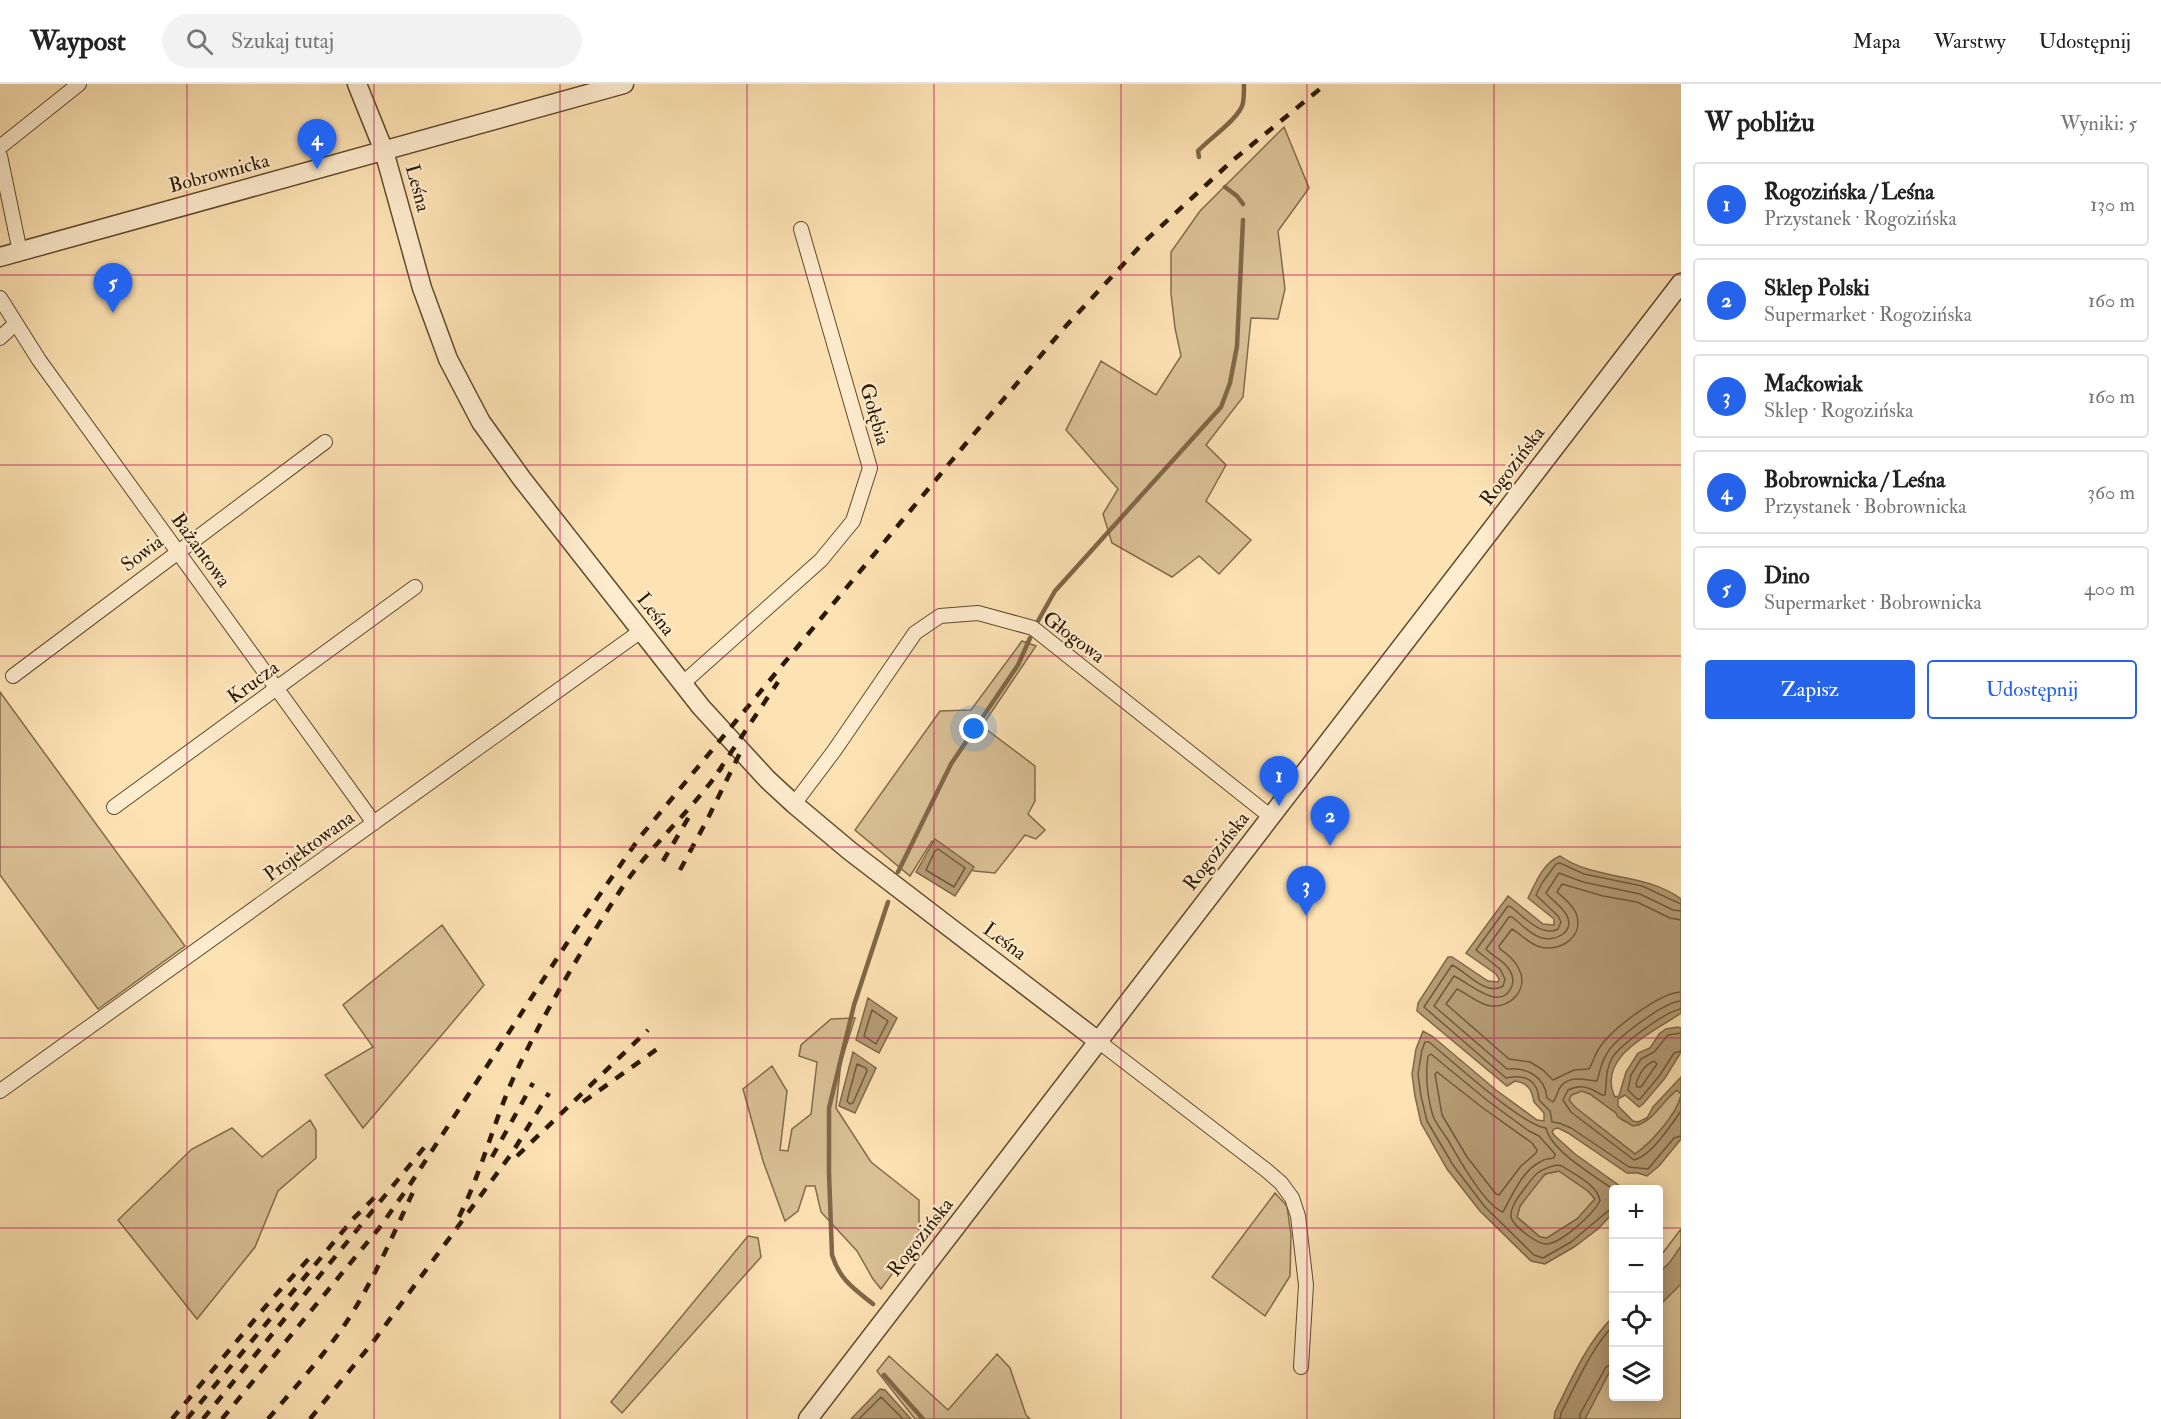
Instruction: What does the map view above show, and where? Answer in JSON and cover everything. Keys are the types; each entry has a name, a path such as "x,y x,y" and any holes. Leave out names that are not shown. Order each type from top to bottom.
{"street":[{"path":"0,147 79,84"},
{"name":"Leśna","path":"357,84 384,151 429,311 448,359 481,422 506,458 682,684 740,752 794,804 850,850 1098,1041"},
{"name":"Bobrownicka","path":"0,257 624,84"},
{"path":"0,156 20,252"},
{"name":"Gołębia","path":"682,684 820,560 853,521 870,468 801,229"},
{"name":"Rogozińska","path":"808,1419 1681,283"},
{"name":"Bażantowa","path":"0,298 39,360 374,824"},
{"path":"0,338 15,324"},
{"name":"Sowia","path":"13,676 325,442"},
{"name":"Krucza","path":"114,807 415,587"},
{"name":"Głogowa","path":"794,804 834,751 915,633 940,616 978,613 1033,628 1271,817"},
{"name":"Projektowana","path":"0,1091 641,631"},
{"path":"1098,1041 1266,1170 1281,1183 1292,1198 1298,1216 1306,1285 1301,1367"}],"shaded area":[{"path":"1284,127 1309,188 1278,231 1285,289 1278,319 1251,318 1243,397 1206,445 1226,465 1206,501 1251,540 1219,574 1199,556 1172,577 1112,543 1103,514 1118,489 1066,430 1101,361 1156,395 1181,356 1171,294 1171,252 1200,211"},
{"path":"1022,641 1036,646 982,726 1035,766 1035,801 1028,814 1045,830 1036,839 1025,835 995,873 974,871 932,841 910,876 855,830 940,711 971,710"},
{"path":"0,692 185,946 98,1009 0,875"},
{"path":"442,925 484,985 363,1128 325,1075 373,1047 343,1005"},
{"path":"855,1018 841,1062 836,1108 871,1162 919,1200 919,1237 881,1289 857,1251 821,1212 815,1186 806,1186 798,1211 785,1221 763,1161 743,1089 772,1066 787,1091 780,1150 788,1151 792,1129 811,1114 817,1062 799,1056 801,1045 831,1019"},
{"path":"1677,1090 1681,1094 1679,1102 1670,1118 1649,1143 1635,1154 1574,1107 1569,1100 1571,1095 1582,1091 1590,1094 1623,1120 1639,1125"},
{"path":"310,1120 316,1130 316,1158 278,1191 255,1247 197,1319 118,1220 192,1149 232,1128 262,1157"},
{"path":"1559,1171 1588,1191 1595,1199 1577,1219 1547,1238 1540,1237 1517,1217 1520,1206 1538,1181 1546,1174"},
{"path":"1275,1193 1287,1206 1291,1235 1290,1276 1265,1316 1212,1277"},
{"path":"1681,1229 1681,1419 1555,1419 1566,1391 1609,1326 1609,1401 1663,1401 1663,1253"},
{"path":"748,1236 758,1238 761,1257 622,1413 611,1402"},
{"path":"997,1354 1010,1368 1026,1415 1030,1419 915,1419 877,1371 889,1356 948,1410"}],"water":[{"path":"935,839 974,867 955,896 916,872"},
{"path":"1560,856 1589,869 1652,884 1681,899 1681,1013 1631,1046 1613,1069 1611,1082 1615,1097 1619,1096 1626,1072 1638,1053 1650,1048 1660,1033 1666,1029 1678,1027 1681,1028 1681,1052 1665,1078 1639,1107 1625,1095 1618,1099 1618,1106 1633,1121 1638,1122 1647,1118 1653,1107 1681,1077 1681,1094 1677,1090 1646,1121 1633,1126 1590,1094 1582,1091 1571,1095 1569,1100 1635,1154 1662,1128 1674,1112 1681,1096 1681,1139 1659,1166 1647,1176 1627,1173 1568,1133 1558,1128 1554,1129 1552,1132 1555,1136 1575,1154 1618,1185 1609,1185 1609,1217 1598,1229 1574,1247 1545,1264 1531,1261 1480,1211 1447,1169 1421,1123 1412,1074 1416,1049 1423,1031 1496,1090 1537,1120 1544,1121 1544,1113 1534,1102 1527,1086 1515,1081 1507,1086 1417,1011 1418,1003 1448,957 1452,957 1488,981 1498,982 1496,974 1466,953 1508,896 1543,924 1554,925 1554,919 1528,898 1549,863","holes":["1559,1171 1588,1191 1595,1199 1577,1219 1547,1238 1540,1237 1517,1217 1520,1206 1545,1174"]},
{"path":"868,998 897,1018 879,1053 856,1040"},
{"path":"853,1052 876,1068 855,1113 839,1106"},
{"path":"1681,1246 1681,1284 1663,1302 1663,1269"},
{"path":"1609,1321 1609,1373 1585,1419 1554,1419 1555,1412 1580,1362"},
{"path":"880,1389 885,1390 911,1419 851,1419"}],"waterway":[{"path":"1199,157 1198,151 1241,109 1244,84"},
{"path":"1225,187 1243,204"},
{"path":"1038,621 1055,591 1221,407 1230,383 1237,346 1243,220"},
{"path":"898,872 951,764 1018,665 1030,638"},
{"path":"873,1304 843,1277 832,1255 829,1108 854,1005 888,902"},
{"path":"884,1375 923,1419"}],"railway":[{"path":"222,1419 380,1227 582,920 640,837 1065,327 1144,242 1232,161 1326,84"},
{"path":"718,772 778,682"},
{"path":"680,870 741,751"},
{"path":"459,1217 510,1086 565,979 630,877 722,767"},
{"path":"663,861 690,815"},
{"path":"517,1156 648,1030"},
{"path":"583,1102 660,1047"},
{"path":"492,1157 533,1083"},
{"path":"310,1419 373,1342 512,1153 549,1093"},
{"path":"203,1419 427,1144"},
{"path":"268,1419 322,1355 361,1299 414,1190"},
{"path":"187,1419 353,1219 379,1193"},
{"path":"172,1419 271,1300 314,1253"}],"place":[{"name":"Bobrownicka / Leśna","path":"317,169"},
{"name":"Dino","path":"113,313"},
{"name":"Rogozińska / Leśna","path":"1279,806"},
{"name":"Sklep Polski","path":"1330,846"},
{"name":"Maćkowiak","path":"1306,916"}]}
